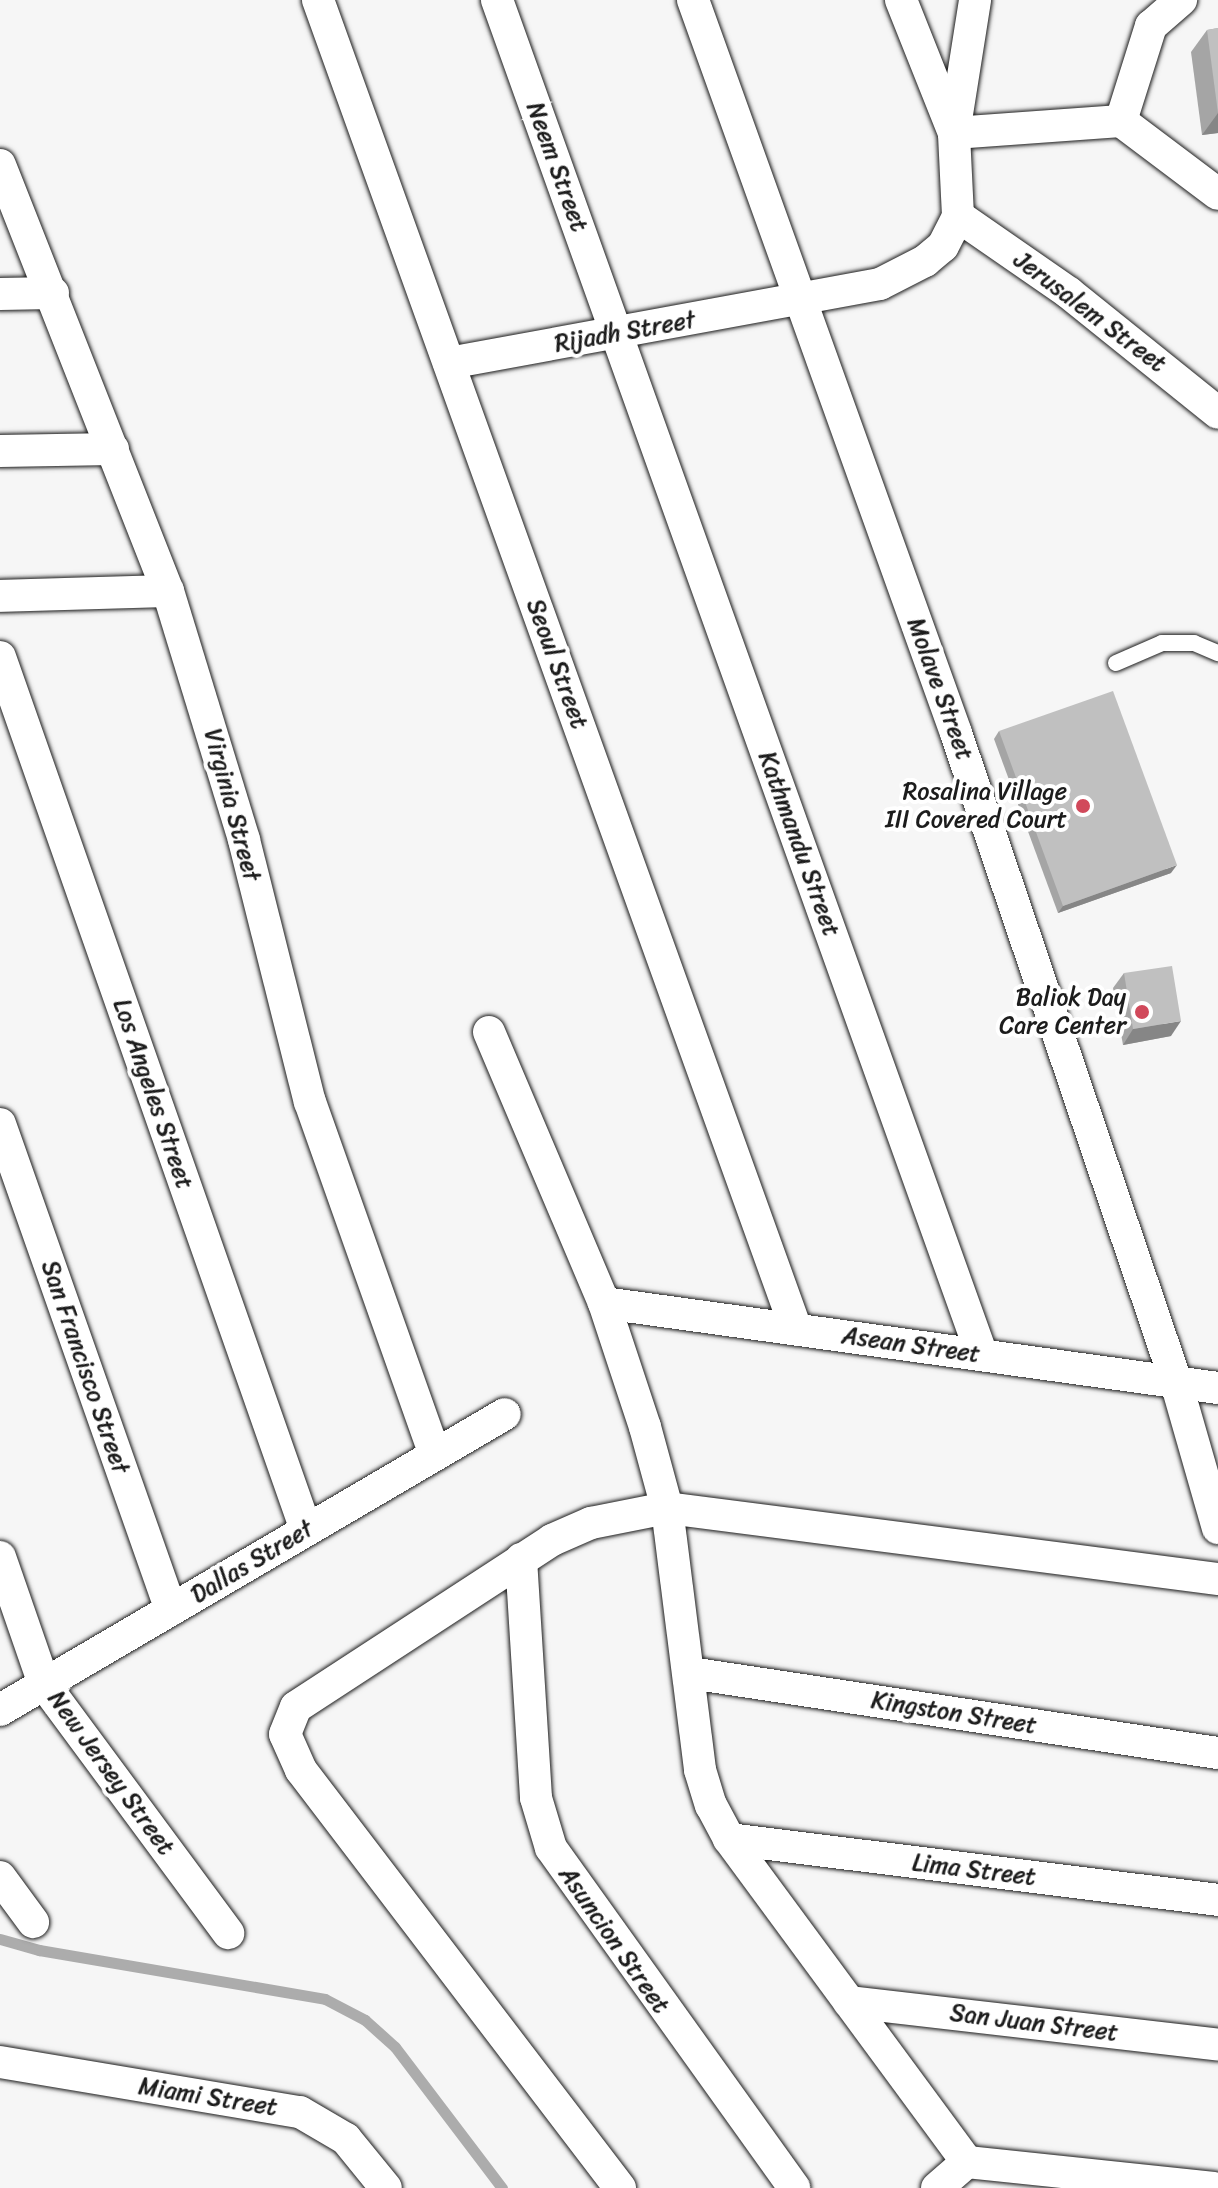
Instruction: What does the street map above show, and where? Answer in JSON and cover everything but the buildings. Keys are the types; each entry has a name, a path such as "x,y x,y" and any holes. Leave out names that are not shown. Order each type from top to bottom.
{"street":[{"name":"Seoul Street","path":"318,0 796,1329"},
{"name":"Neem Street","path":"497,0 616,334"},
{"name":"Molave Street","path":"693,0 956,733 1176,1382 1218,1528"},
{"path":"901,0 954,133"},
{"path":"958,216 954,133 975,0"},
{"path":"1121,121 1151,26 1181,0"},
{"path":"954,133 1121,121 1218,194"},
{"name":"Virginia Street","path":"0,165 168,591 244,840 310,1102 435,1455"},
{"name":"Rijadh Street","path":"449,363 880,284 909,270 943,246 958,216"},
{"name":"Jerusalem Street","path":"958,216 1069,293 1218,413"},
{"path":"0,294 53,293"},
{"name":"Kathmandu Street","path":"616,334 982,1355"},
{"path":"0,451 113,449"},
{"path":"0,596 168,591"},
{"name":"Los Angeles Street","path":"0,657 306,1530"},
{"path":"489,1032 604,1303 667,1508 700,1770 729,1839 967,2162"},
{"name":"San Francisco Street","path":"0,1124 171,1610"},
{"name":"Asean Street","path":"604,1303 1218,1388"},
{"name":"Dallas Street","path":"0,1710 505,1414"},
{"path":"620,2188 301,1770 285,1734 287,1718 307,1697 521,1559 591,1523 667,1508 1218,1579"},
{"name":"New Jersey Street","path":"0,1557 44,1684 228,1933"},
{"name":"Asuncion Street","path":"521,1559 536,1798 551,1848 567,1878 794,2188"},
{"name":"Kingston Street","path":"690,1673 1218,1753"},
{"name":"Lima Street","path":"729,1839 1218,1900"},
{"path":"0,1877 33,1922"},
{"name":"San Juan Street","path":"849,2002 1218,2045"},
{"name":"Miami Street","path":"0,2062 300,2112 346,2139 386,2188"},
{"path":"937,2188 967,2162 1214,2188"}],"lane":[{"path":"1116,663 1162,643 1194,643 1218,653"}],"waterway":[{"path":"0,1939 39,1950 325,1999 365,2020 395,2047 502,2188"}],"place":[{"name":"Rosalina Village III Covered Court","path":"1083,806"},
{"name":"Baliok Day Care Center","path":"1142,1012"}]}
